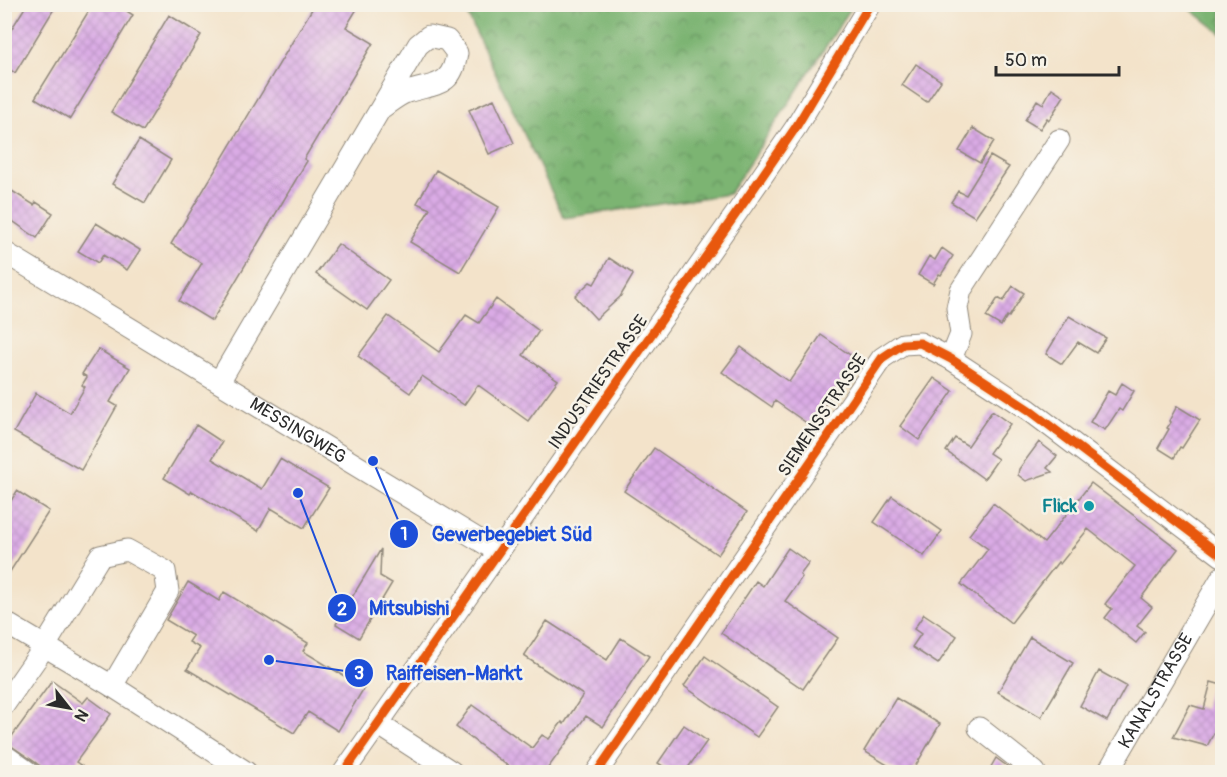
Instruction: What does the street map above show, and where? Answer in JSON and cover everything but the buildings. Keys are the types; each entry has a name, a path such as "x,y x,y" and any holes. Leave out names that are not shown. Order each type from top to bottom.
{"street":[{"name":"INDUSTRIESTRASSE","path":"344,772 745,201 802,117 870,4"},
{"path":"219,382 382,107"},
{"path":"951,359 961,334 957,308 961,290 1059,140"},
{"name":"MESSINGWEG","path":"4,252 499,552"},
{"name":"SIEMENSSTRASSE","path":"597,772 882,358 903,344 920,343 951,359 1029,410 1222,556"},
{"path":"4,705 45,646 100,556 127,550 165,571 168,591 112,686"},
{"name":"KANALSTRASSE","path":"1108,772 1222,576"},
{"path":"4,622 112,686 246,772"},
{"path":"378,724 452,772"},
{"path":"979,728 1035,772"},
{"path":"4,755 28,772"}],"green space":[{"path":"463,5 853,5 729,194 564,218"},
{"path":"1184,5 1222,5 1222,34 1189,8"}],"cycle path":[{"path":"344,772 796,127 870,4"},
{"path":"597,772 882,358 903,344 920,343 951,359 1029,410 1222,556"}],"place":[{"name":"Gewerbegebiet Süd","path":"373,461"},
{"name":"Mitsubishi","path":"298,493"},
{"name":"Flick","path":"1089,506"},
{"name":"Raiffeisen-Markt","path":"269,660"}]}
